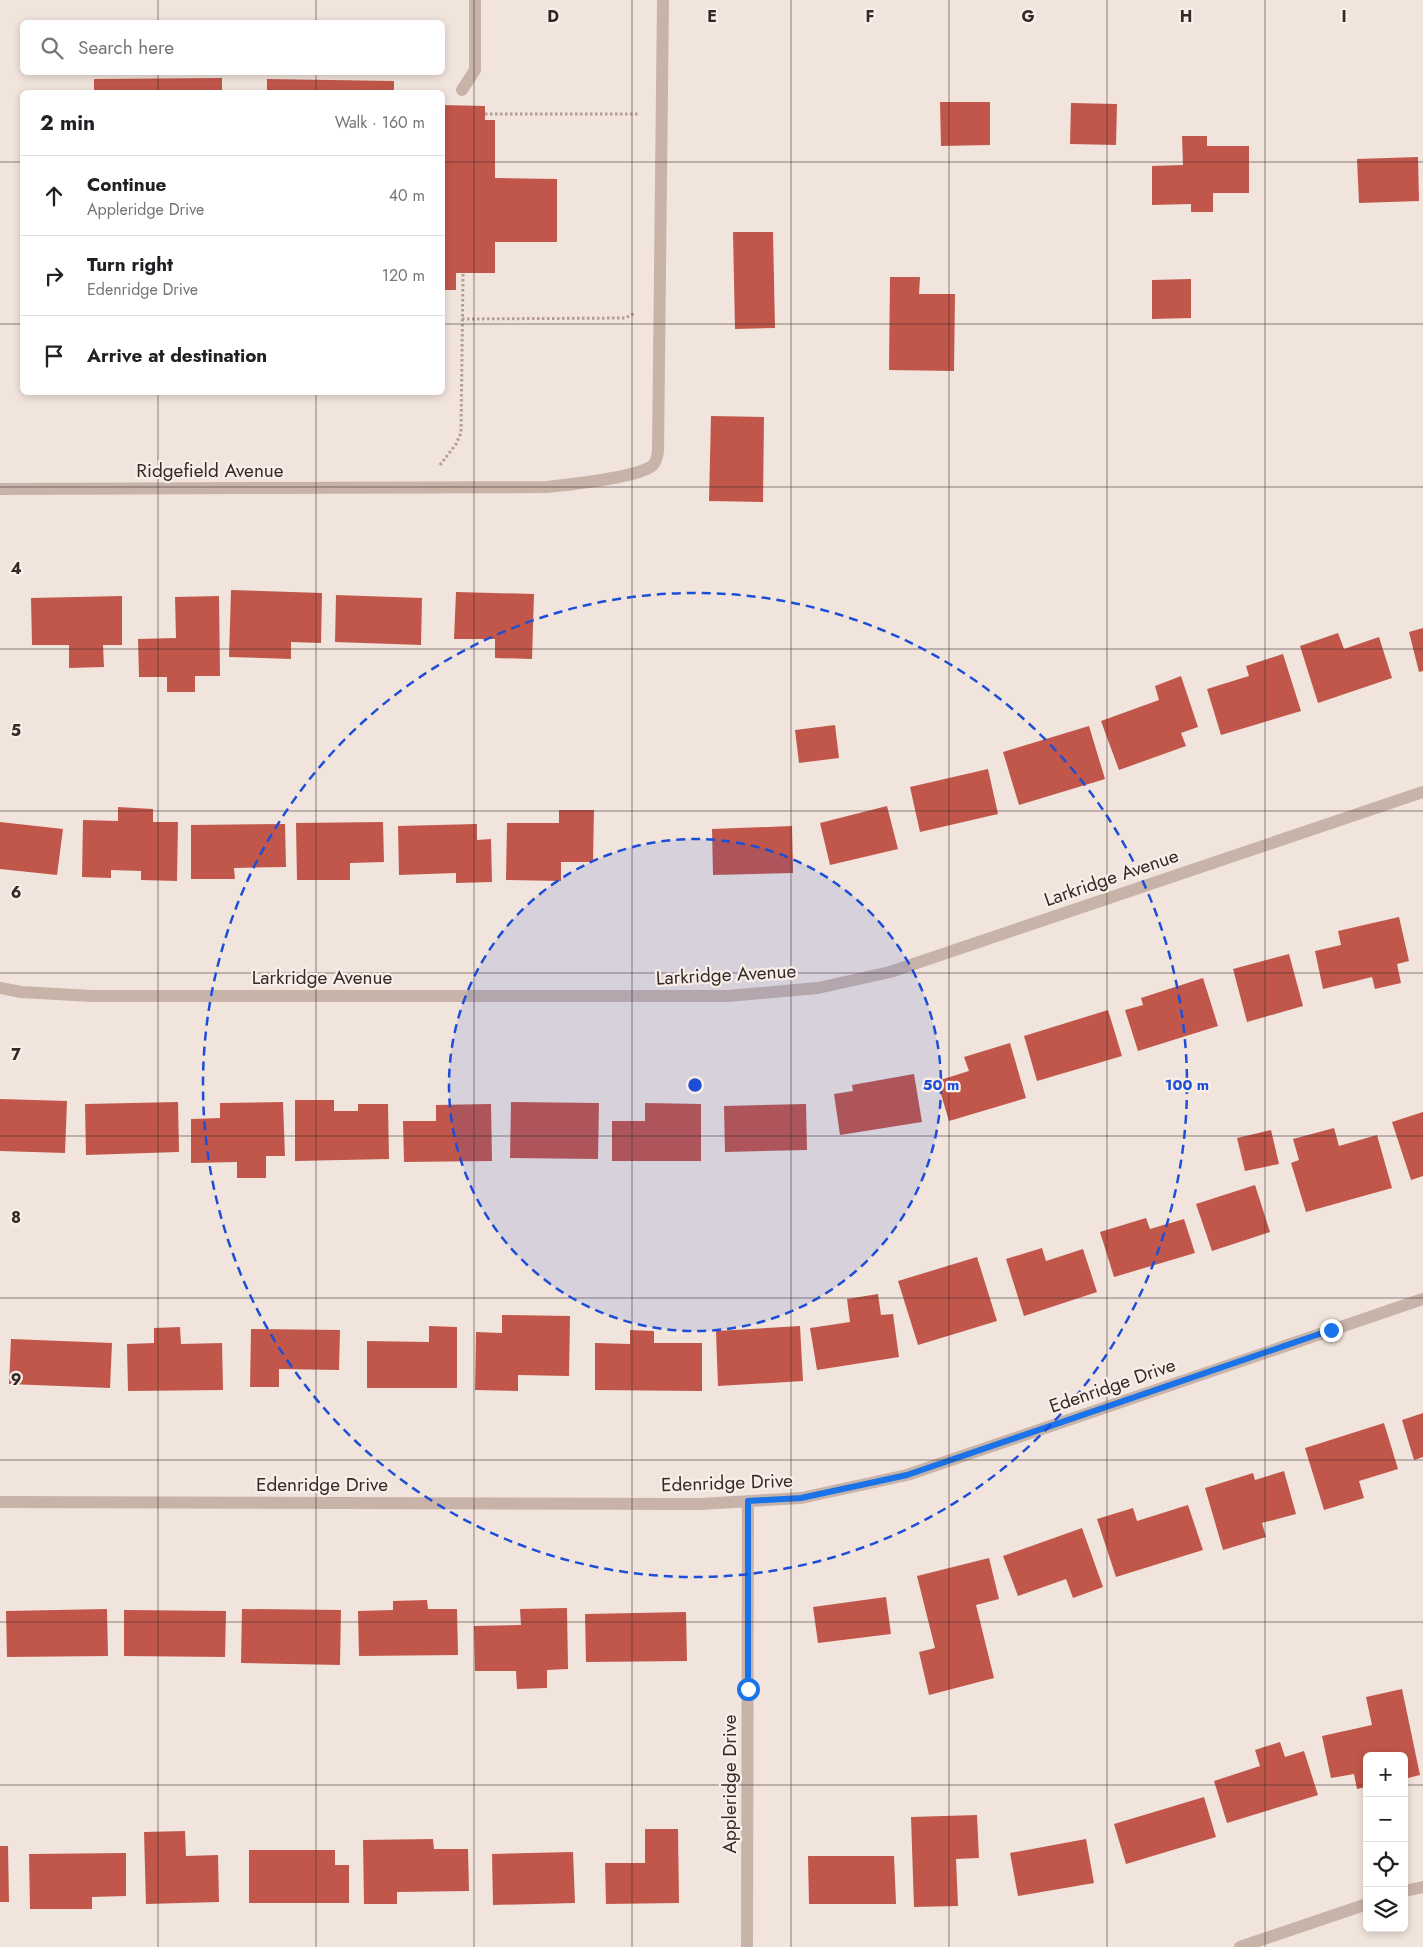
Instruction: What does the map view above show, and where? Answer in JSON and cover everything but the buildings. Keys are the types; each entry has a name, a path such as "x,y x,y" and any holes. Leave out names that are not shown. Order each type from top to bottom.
{"street":[{"path":"462,90 475,70 475,0"},
{"path":"659,301 663,0"},
{"name":"Ridgefield Avenue","path":"0,489 559,486 643,471 657,460 658,451 659,301"},
{"name":"Larkridge Avenue","path":"0,988 21,992 92,996 728,996 818,988 890,972 1423,792"},
{"name":"Edenridge Drive","path":"0,1502 700,1504 801,1498 907,1475 1423,1299"},
{"name":"Appleridge Drive","path":"747,1947 748,1501"},
{"path":"1408,1890 1423,1887"},
{"path":"1240,1947 1363,1905"}],"path":[{"path":"485,114 662,114"},
{"path":"420,488 456,444 461,433 463,273"},
{"path":"462,319 625,318 659,301"}],"route":[{"path":"748,1689 748,1501 801,1498 907,1475 1331,1330"}]}
